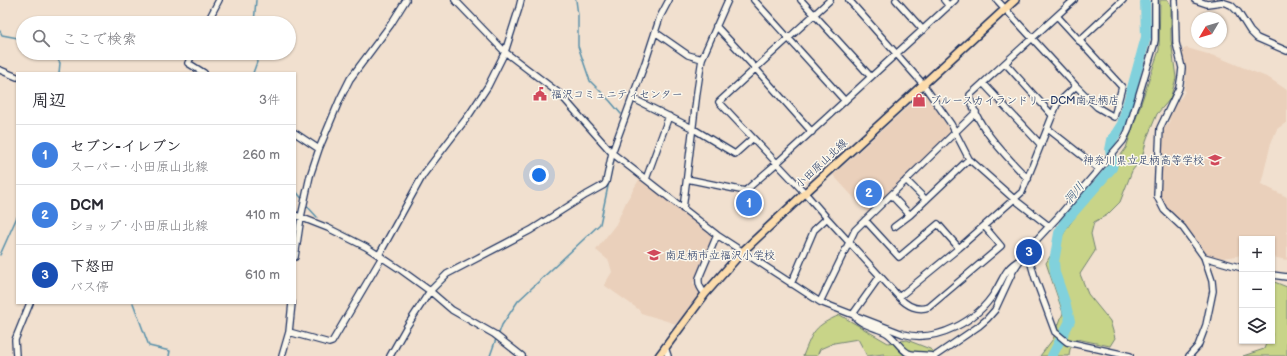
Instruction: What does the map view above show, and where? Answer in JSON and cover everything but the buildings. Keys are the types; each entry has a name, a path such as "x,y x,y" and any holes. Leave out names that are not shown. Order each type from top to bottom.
{"main road":[{"name":"小田原山北線","path":"659,356 706,294 742,252 1015,0"}],"street":[{"path":"211,16 219,0"},
{"path":"296,243 298,216 319,148 347,85 391,24 406,0"},
{"path":"455,0 505,52 560,94 612,153 646,178 717,235 820,302 909,336 936,334 947,331 974,315 995,292 1008,267 1021,259"},
{"path":"289,332 330,343 332,342 381,256 423,175 488,86 505,52 520,8 521,0"},
{"path":"390,356 407,326 430,291 447,274 531,230 604,185 606,182 612,153 660,17 669,0"},
{"path":"683,209 692,128 702,59 728,0"},
{"path":"754,0 845,101"},
{"path":"801,0 871,77"},
{"path":"830,0 719,102 805,193 899,297 906,304 912,307 929,307 1001,246 984,226"},
{"path":"849,0 923,84 951,124 955,134 970,159 1014,199 1050,227"},
{"path":"896,0 923,30"},
{"path":"944,0 949,6"},
{"path":"687,179 745,191 812,132 955,0"},
{"path":"997,0 1076,86 1097,107 1114,117 1122,87 1057,16"},
{"path":"1028,179 985,131 971,101 970,95 1074,0"},
{"path":"1079,41 1123,0"},
{"path":"853,314 861,322 891,336 909,354 934,356 987,319 999,302 1013,271 1027,250 1050,227 1117,148 1128,132 1156,40 1155,0"},
{"path":"1176,0 1176,43 1182,68 1179,88 1160,128 1157,196 1164,210 1183,228 1204,257 1212,281 1213,291 1206,325 1198,346 1189,356"},
{"path":"1196,0 1207,4 1222,2 1231,5 1257,38 1287,51"},
{"path":"716,26 812,132"},
{"path":"655,32 688,55 702,59"},
{"path":"190,60 188,63 202,72"},
{"path":"1005,63 1052,115"},
{"path":"0,70 16,77"},
{"path":"983,83 1041,145"},
{"path":"899,297 959,248 1022,192 1057,104 1076,86"},
{"path":"632,98 692,128 735,154 753,138"},
{"path":"820,302 855,230 976,112"},
{"path":"646,178 669,116"},
{"path":"1048,128 1099,169"},
{"path":"296,134 319,148"},
{"path":"894,227 910,215 970,159"},
{"path":"906,180 926,200"},
{"path":"891,195 910,215"},
{"path":"298,216 336,232 381,256 430,291 452,310 497,336 522,356"},
{"path":"791,284 814,230 827,218"},
{"path":"866,220 899,256 938,224 959,248"},
{"path":"706,294 700,288 698,282 717,235"},
{"path":"1027,250 1040,293 1056,332 1060,337 1067,342 1130,356"},
{"path":"1204,257 1239,267"},
{"path":"1275,275 1287,277"},
{"path":"853,314 880,276"},
{"path":"16,356 15,340 30,304"},
{"path":"282,356 289,332 292,304"},
{"path":"665,347 668,356"}],"shaded area":[{"name":"神奈川県立足柄高等学校","path":"1187,48 1218,57 1269,78 1287,90 1287,122 1277,129 1271,143 1261,184 1287,197 1287,260 1275,258 1275,236 1239,236 1239,255 1237,256 1222,258 1205,254 1185,226 1163,202 1161,196 1161,186 1164,127 1167,126 1170,120 1168,117 1176,102 1181,98 1185,91 1186,76 1181,53"},
{"path":"924,92 950,130 949,135 868,213 833,175"},
{"name":"南足柄市立福沢小学校","path":"640,178 715,237 693,283 701,292 676,324 641,313 638,309 604,285 612,272 609,261 596,250 616,224 626,202"}],"green space":[{"path":"1160,0 1168,0 1171,6 1171,40 1176,78 1170,99 1157,114 1147,138 1142,158 1132,171 1120,202 1107,215 1094,222 1091,234 1095,251 1080,274 1088,294 1110,321 1115,338 1110,346 1077,339 1070,349 1069,356 1040,356 1053,339 1063,313 1046,263 1069,225 1126,148 1159,50"},
{"path":"1275,282 1287,287 1287,356 1243,356 1264,349 1266,344 1275,344"},
{"path":"840,315 888,343 907,340 930,349 940,356 885,356 884,354 867,356 858,339 834,343 820,349 817,356 803,356 812,335 816,330 831,319"}],"waterway":[{"path":"255,16 256,0"},
{"path":"576,0 578,15 578,46 590,81 621,114"},
{"name":"洞川","path":"1052,356 1070,321 1055,273 1054,262 1059,233 1065,222 1112,168 1113,164 1110,150 1112,140 1122,124 1146,37 1145,0"},
{"path":"0,31 2,35 16,38"},
{"path":"58,60 60,63 59,72"},
{"path":"253,72 257,60"},
{"path":"498,336 502,325 518,301 600,224 614,158"},
{"path":"296,191 303,200"},
{"path":"306,205 317,217"},
{"path":"0,255 16,219"},
{"path":"133,304 149,346 170,351 169,356"},
{"path":"490,356 496,339"}],"place":[{"name":"福沢コミュニティセンター","path":"540,94"},
{"name":"ブルースカイランドリーDCM南足柄店","path":"919,100"},
{"name":"神奈川県立足柄高等学校","path":"1215,160"},
{"name":"DCM","path":"869,193"},
{"name":"セブン-イレブン","path":"749,203"},
{"name":"下怒田","path":"1029,252"},
{"name":"南足柄市立福沢小学校","path":"654,255"}]}
